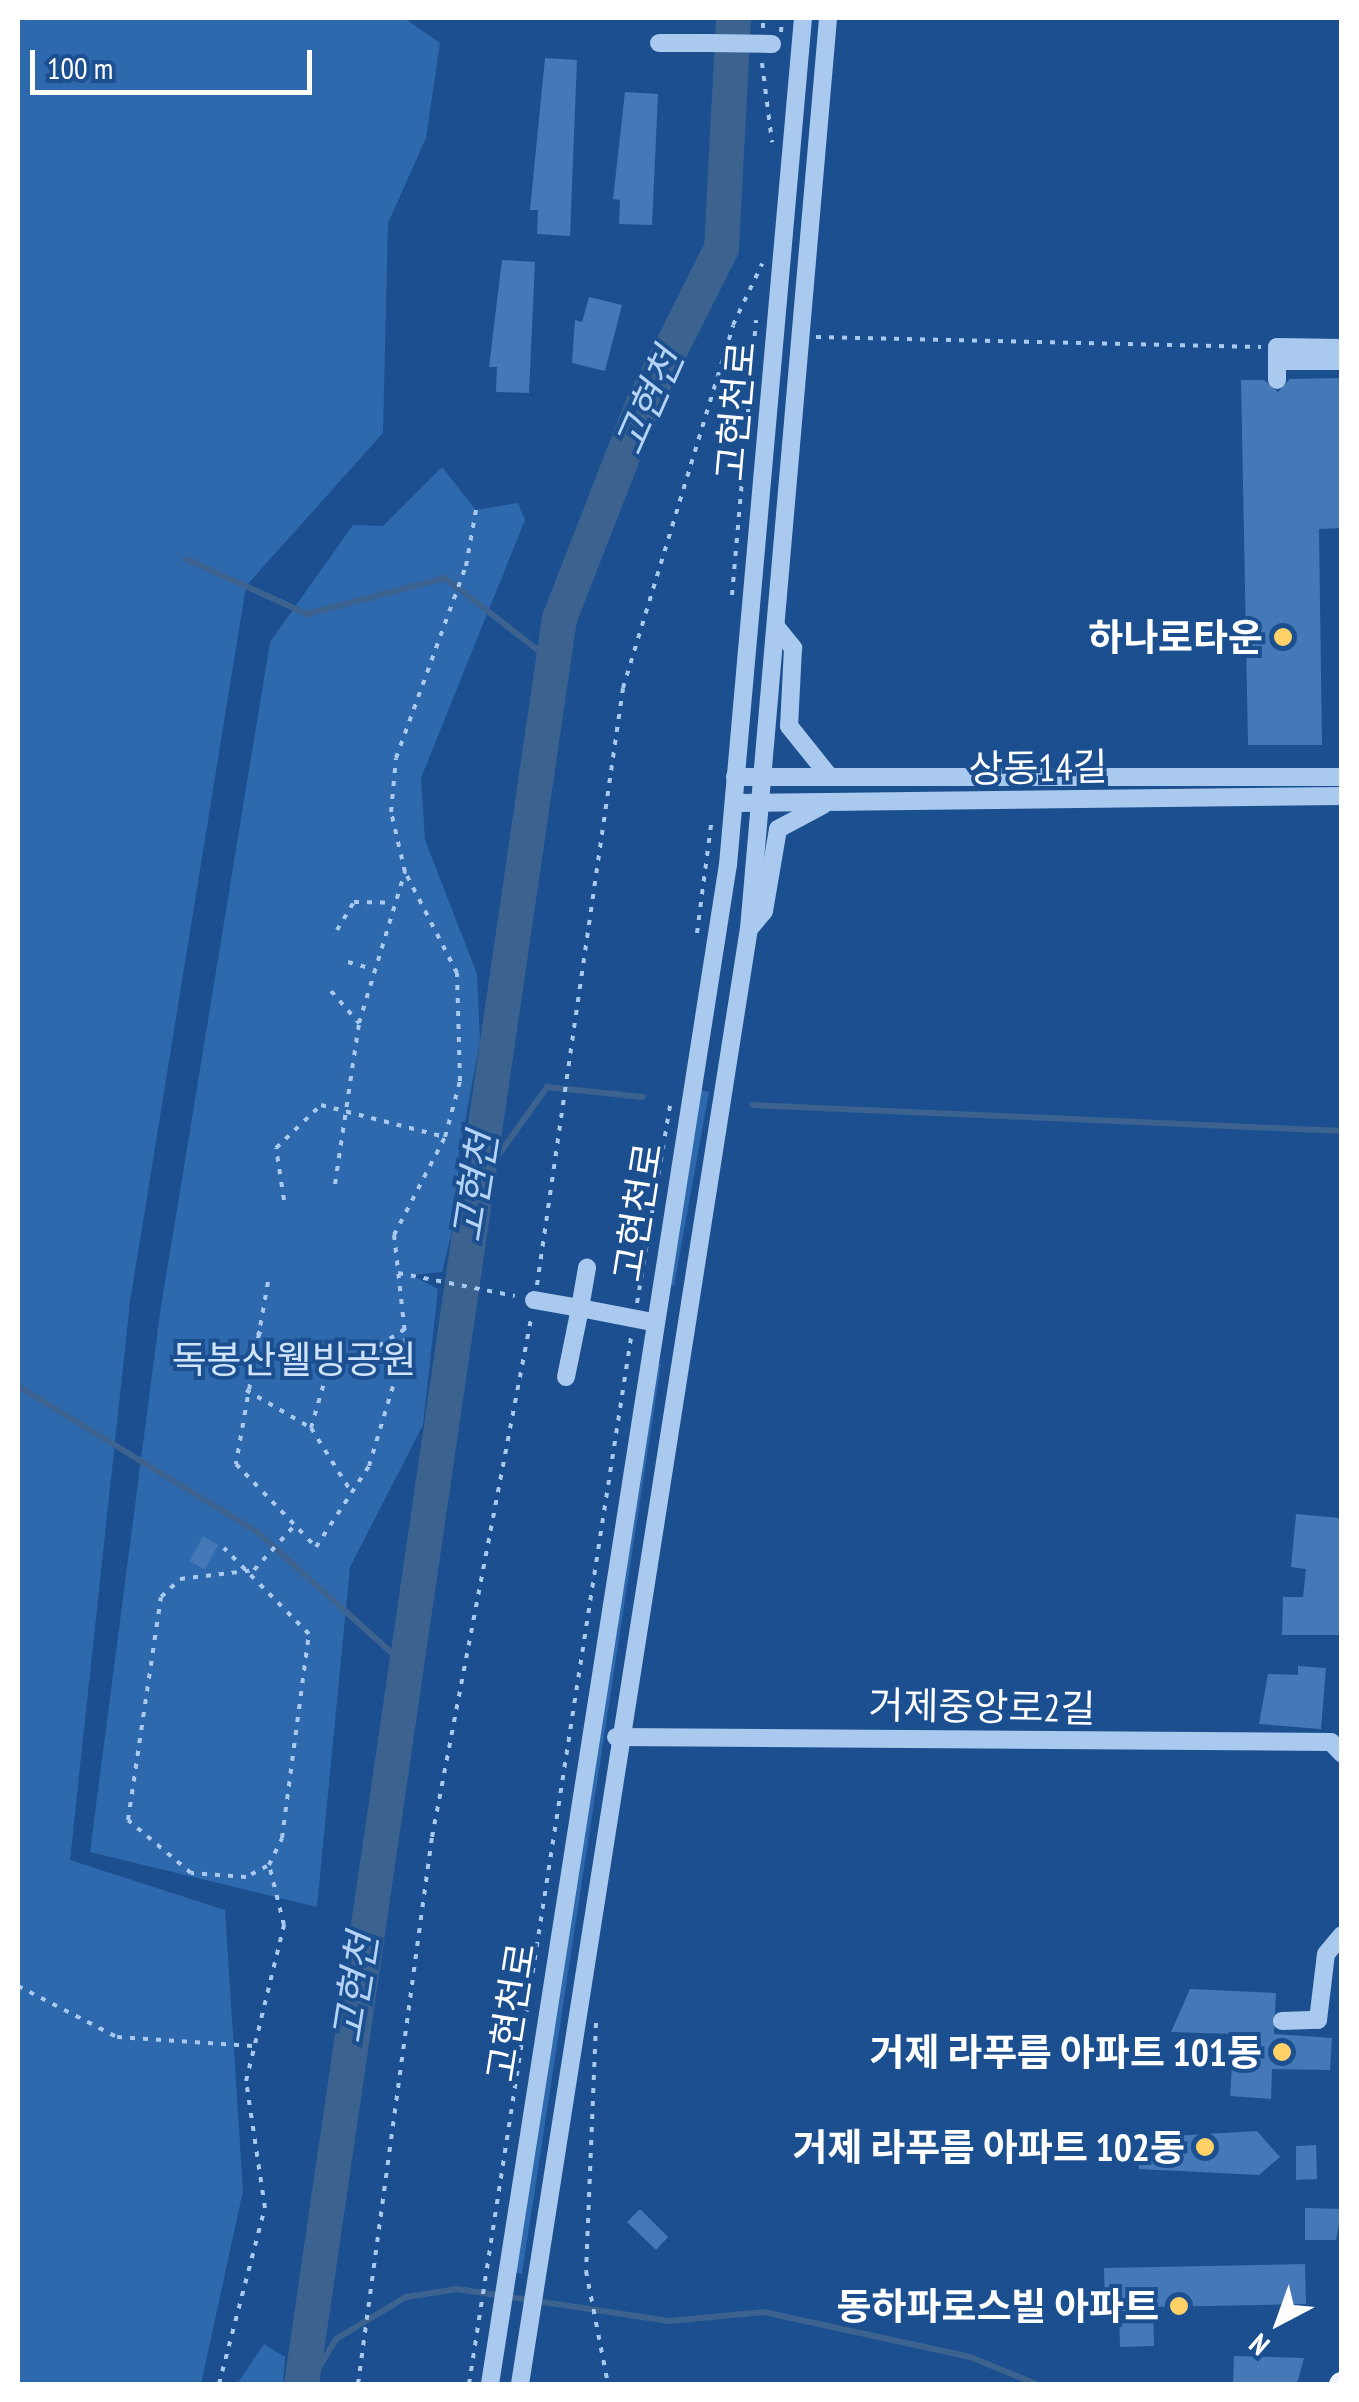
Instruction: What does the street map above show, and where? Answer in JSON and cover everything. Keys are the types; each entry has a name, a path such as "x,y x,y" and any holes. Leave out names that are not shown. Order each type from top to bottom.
{"street":[{"name":"고현천로","path":"490,2384 500,2310 493,2283 643,1320 734,802 802,18"},
{"name":"고현천로","path":"520,2384 616,1738 749,930 764,802 828,18"},
{"path":"659,42 826,45"},
{"path":"1277,362 1342,348"},
{"path":"1277,362 1342,361"},
{"path":"777,628 793,648 789,726 828,776"},
{"name":"상동14길","path":"735,777 1342,778"},
{"name":"상동14길","path":"734,802 1342,796"},
{"path":"749,930 764,911 778,828 828,802"},
{"path":"566,1378 587,1268"},
{"path":"534,1300 643,1320"},
{"name":"거제중앙로2길","path":"616,1738 1331,1742 1342,1754"},
{"path":"1282,2022 1318,2020 1326,1954 1342,1935"}],"path":[{"path":"358,2384 432,1837 534,1300 623,688 733,325 767,256 761,291"},
{"path":"731,608 758,308"},
{"path":"801,336 1277,362"},
{"path":"268,1282 255,1330 246,1390 240,1475 316,1547 369,1466 405,1329 398,1273 398,1222 445,1137 460,1081 457,973 405,872 391,812 396,758 442,613 466,566 476,510"},
{"path":"696,946 715,797"},
{"path":"335,1184 359,1023 405,872"},
{"path":"337,930 354,902 394,903"},
{"path":"348,962 373,969"},
{"path":"330,991 359,1023"},
{"path":"469,2384 480,2306 493,2283 643,1320 671,1101"},
{"path":"284,1200 276,1148 284,1133 321,1105 445,1137"},
{"path":"398,1273 534,1300"},
{"path":"255,1330 297,1356 330,1362 357,1360 405,1329"},
{"path":"311,1428 330,1362"},
{"path":"246,1390 311,1428 350,1490"},
{"path":"270,1865 246,1877 192,1873 128,1820 161,1597 180,1579 254,1570 294,1526"},
{"path":"219,2384 265,2208 246,2080 284,1925 270,1865 282,1838 309,1634 254,1570 224,1548"},
{"path":"18,1986 117,2037 253,2046"},
{"path":"592,2008 588,2300 608,2384"}],"green space":[{"path":"18,18 404,18 440,43 426,138 388,223 383,433 246,586 130,1302 70,1860 225,1910 243,2191 201,2384 18,2384"},
{"name":"독봉산웰빙공원","path":"442,467 476,510 518,503 525,520 421,778 425,840 477,974 480,1041 458,1159 463,1186 442,1272 411,1275 438,1289 423,1425 350,1567 317,1907 90,1852 160,1313 270,642 353,525 383,526"},
{"path":"700,1090 709,1092 674,1286 665,1284"},
{"path":"652,1363 661,1364 522,2274 513,2272"},
{"path":"264,2344 285,2357 283,2384 237,2384"}],"building":[{"path":"545,58 577,60 570,236 537,234 538,210 530,210"},
{"path":"625,92 658,94 652,225 619,224 620,200 613,199"},
{"path":"502,260 535,262 529,393 496,392 497,367 489,367"},
{"path":"589,297 622,305 605,371 572,363 575,320 582,322"},
{"path":"1342,378 1342,528 1319,529 1322,745 1248,745 1241,380 1264,380 1278,392 1290,379"},
{"path":"1296,1514 1340,1518 1342,1635 1282,1635 1283,1597 1303,1597 1306,1569 1291,1567"},
{"path":"203,1536 218,1545 205,1570 190,1561"},
{"path":"1298,1666 1326,1668 1321,1729 1259,1724 1268,1674 1298,1675"},
{"name":"거제 라푸름 아파트 101동","path":"1190,1989 1276,1993 1274,2034 1332,2038 1330,2070 1272,2069 1271,2099 1230,2096 1234,2034 1171,2032"},
{"name":"거제 라푸름 아파트 102동","path":"1257,2131 1280,2157 1259,2175 1139,2169 1138,2138"},
{"path":"1316,2145 1317,2179 1296,2180 1296,2146"},
{"path":"1305,2208 1342,2209 1336,2240 1305,2240"},
{"path":"640,2209 668,2237 656,2250 627,2222"},
{"name":"동하파로스빌 아파트","path":"1305,2264 1306,2304 1153,2307 1154,2346 1120,2347 1119,2306 1105,2306 1104,2268"},
{"path":"1234,2356 1304,2358 1297,2384 1233,2384"}],"waterway":[{"name":"고현천","path":"301,2384 559,618 642,405 721,248 733,18"},
{"path":"186,559 307,614 445,578 552,661"},
{"path":"470,1195 547,1087 642,1097"},
{"path":"753,1105 1342,1131"},
{"path":"18,1386 256,1531 402,1662"},
{"path":"309,2384 336,2339 406,2297 457,2289 669,2321 764,2312 970,2357 1036,2384"}],"place":[{"name":"하나로타운","path":"1283,637"},
{"name":"거제 라푸름 아파트 101동","path":"1282,2052"},
{"name":"거제 라푸름 아파트 102동","path":"1205,2147"},
{"name":"동하파로스빌 아파트","path":"1179,2306"}]}
